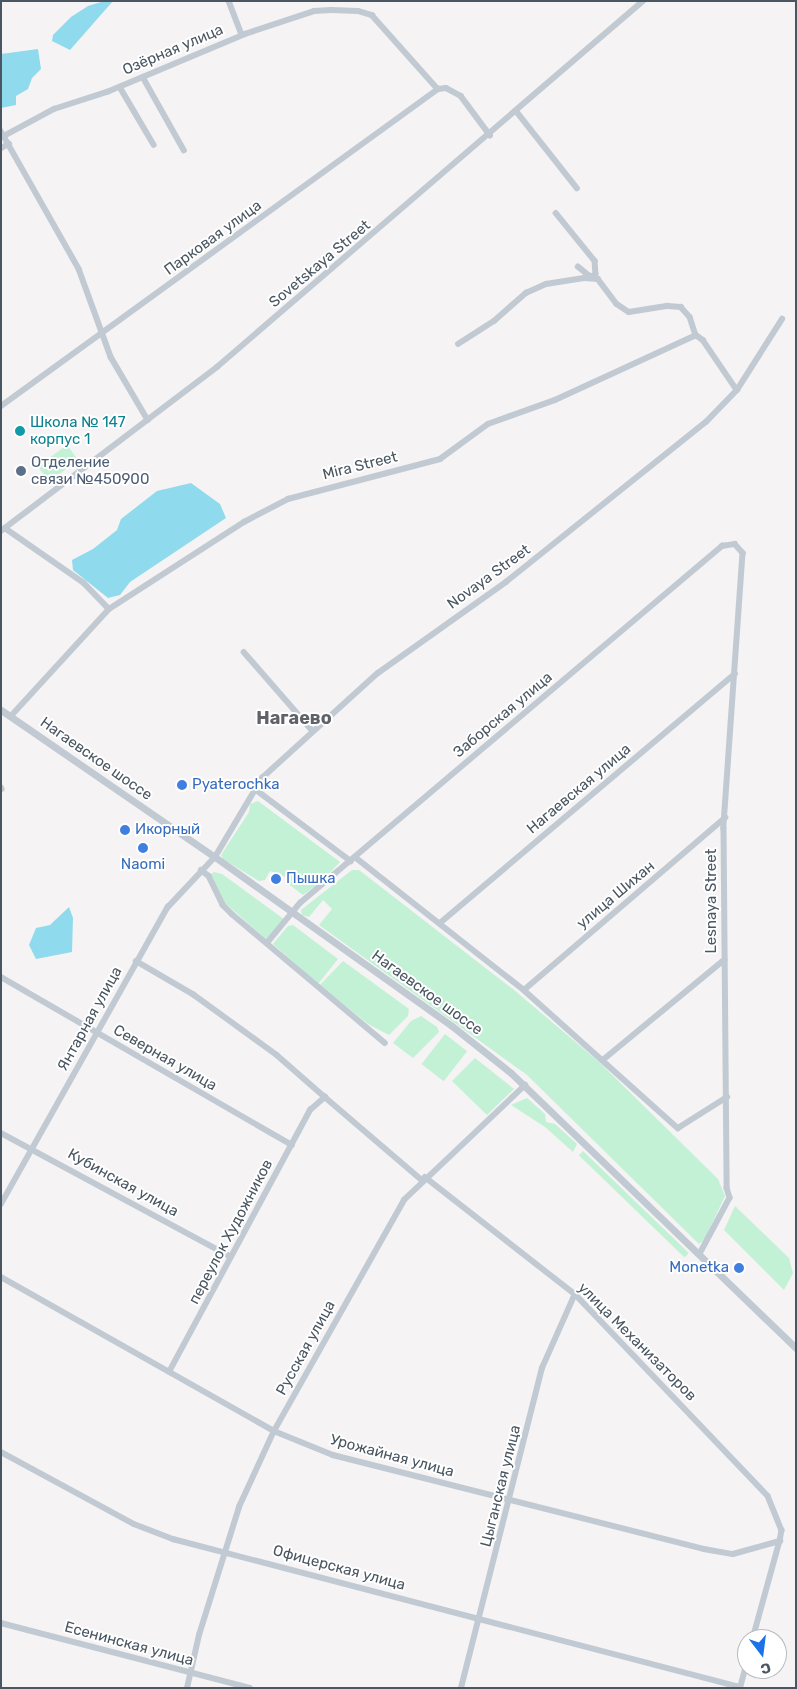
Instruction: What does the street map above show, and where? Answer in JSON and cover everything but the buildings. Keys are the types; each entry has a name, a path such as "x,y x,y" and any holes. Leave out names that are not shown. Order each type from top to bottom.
{"street":[{"path":"229,1 242,35"},
{"name":"Sovetskaya Street","path":"3,530 217,367 517,112 643,1"},
{"name":"Озёрная улица","path":"3,133 54,109 143,77 242,35 314,12 358,11 372,15 438,89"},
{"path":"143,77 184,150"},
{"path":"120,86 154,145"},
{"path":"438,89 446,88 461,96 490,135"},
{"name":"Парковая улица","path":"1,406 438,89"},
{"path":"517,112 577,188"},
{"path":"3,133 79,269 104,332 110,357 148,420"},
{"path":"1,148 9,144"},
{"path":"556,213 595,261 594,277"},
{"path":"578,268 594,277 617,304 628,312 668,306 681,307 690,317 696,335 703,340 737,390"},
{"path":"458,344 494,321 526,293 546,284 594,277"},
{"name":"Novaya Street","path":"214,857 262,778 385,667 564,537 706,422 737,390 782,319"},
{"name":"Mira Street","path":"4,714 109,609 244,522 288,499 440,459 488,424 555,400 696,335"},
{"path":"3,530 84,584 109,609"},
{"name":"Lesnaya Street","path":"700,1254 730,1198 726,1188 725,818 743,553 734,544"},
{"name":"Заборская улица","path":"267,943 300,903 722,546 734,544"},
{"path":"244,652 314,731"},
{"name":"Нагаевская улица","path":"440,923 735,674"},
{"name":"Нагаевское шоссе","path":"4,714 214,857 452,1026 525,1085 796,1348"},
{"path":"256,789 440,923 524,990 604,1059 678,1128 727,1097"},
{"name":"улица Шихан","path":"524,990 725,818"},
{"name":"Янтарная улица","path":"1,1204 95,1033 168,907 214,857"},
{"path":"202,870 209,876 223,905 385,1043"},
{"path":"604,1059 724,960"},
{"name":"улица Механизаторов","path":"136,961 193,994 278,1055 325,1097 424,1179 575,1294 753,1478 768,1496 782,1530 780,1541"},
{"name":"Северная улица","path":"1,978 292,1145"},
{"name":"Русская улица","path":"187,1688 239,1507 274,1431 404,1200 525,1085"},
{"name":"переулок Художников","path":"169,1372 292,1145 316,1104 325,1097"},
{"name":"Кубинская улица","path":"1,1132 33,1147 231,1257"},
{"name":"Урожайная улица","path":"1,1277 274,1431 333,1455 733,1554 780,1541"},
{"name":"Цыганская улица","path":"461,1688 542,1368 575,1294"},
{"name":"Офицерская улица","path":"1,1452 134,1524 173,1539 225,1551 740,1687"},
{"path":"756,1629 780,1541"},
{"name":"Есенинская улица","path":"1,1623 250,1688"}],"green space":[{"path":"67,445 78,460 49,482 38,466"},
{"path":"258,801 340,862 321,882 303,895 286,882 288,878 270,871 265,880 259,881 223,859 221,855 249,812 250,804"},
{"path":"352,870 359,870 514,990 598,1061 718,1179 725,1196 704,1240 699,1244 527,1075 319,925 332,909 323,900 309,917 302,915 301,910"},
{"path":"214,872 222,874 285,920 267,940 224,902 211,874"},
{"path":"293,925 338,959 318,984 273,944 288,926"},
{"path":"343,961 409,1009 408,1016 389,1035 368,1024 320,985"},
{"path":"421,1016 437,1027 439,1032 413,1058 393,1043 411,1021"},
{"path":"445,1034 467,1051 444,1081 422,1064"},
{"path":"475,1058 514,1089 487,1115 452,1081"},
{"path":"527,1098 545,1114 546,1122 555,1124 577,1144 573,1152 545,1127 511,1105"},
{"path":"583,1151 689,1253 685,1257 579,1155"},
{"path":"735,1206 789,1258 793,1273 784,1290 724,1230"}],"water":[{"path":"104,1 113,1 70,50 52,41 53,35 71,17 88,6"},
{"path":"38,49 41,69 32,78 28,89 16,96 16,105 1,108 1,54"},
{"path":"191,483 220,504 226,518 130,582 120,595 108,598 73,570 72,560 93,549 117,530 121,519 157,491"},
{"path":"69,907 73,918 72,952 36,959 29,945 36,928 50,925"}],"place":[{"name":"Школа № 147 корпус 1","path":"20,431"},
{"name":"Отделение связи №450900","path":"21,471"},
{"name":"Pyaterochka","path":"182,785"},
{"name":"Икорный","path":"125,830"},
{"name":"Naomi","path":"143,848"},
{"name":"Пышка","path":"276,879"},
{"name":"Monetka","path":"739,1268"}],"district":[{"name":"Нагаево","path":"294,718"}]}
